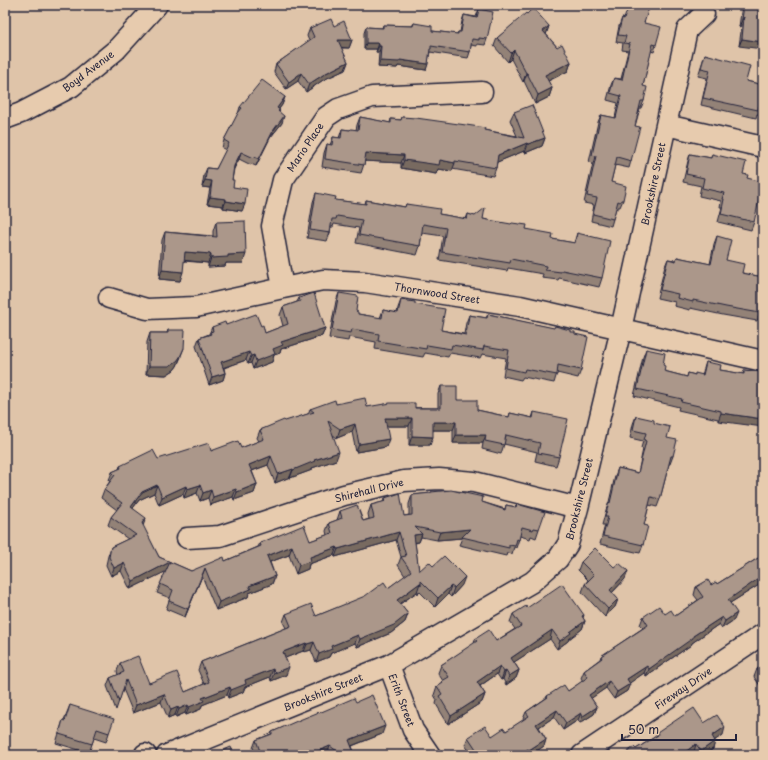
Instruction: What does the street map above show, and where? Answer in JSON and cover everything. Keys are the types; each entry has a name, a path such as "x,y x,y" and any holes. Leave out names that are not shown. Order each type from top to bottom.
{"street":[{"name":"Boyd Avenue","path":"5,119 21,114 71,87 116,50 157,5"},
{"name":"Brookshire Street","path":"166,755 389,665 532,582 558,559 568,544 578,508 621,329 687,30 704,14"},
{"name":"Mario Place","path":"283,288 272,226 283,180 326,117 338,109 372,97 482,92"},
{"path":"666,125 763,148"},
{"name":"Thornwood Street","path":"109,298 147,308 196,307 323,280 365,282 520,306 763,361"},
{"name":"Shirehall Drive","path":"187,538 220,536 344,495 404,481 439,479 474,482 578,508"},
{"name":"Fireway Drive","path":"582,755 763,634"},
{"name":"Erith Street","path":"389,665 413,730 430,755"}],"building":[{"path":"629,5 650,5 644,23 661,27 656,45 653,44 643,86 647,87 644,101 641,101 635,126 640,127 631,161 617,157 611,182 626,186 623,200 620,202 618,201 613,219 593,214 597,198 587,196 596,156 592,155 601,115 616,118 621,96 610,93 614,78 622,80 630,44 624,43 626,36 618,35 622,18 624,19"},
{"path":"744,5 763,7 763,42 742,39"},
{"path":"533,8 549,26 543,31 557,47 562,44 571,62 545,75 552,88 538,95 514,50 511,53 497,38"},
{"path":"479,9 493,12 487,39 472,39 470,52 431,46 428,64 400,60 399,62 380,61 381,46 379,46 379,43 366,43 366,27 383,28 383,25 413,26 414,23 432,26 432,31 458,34 458,32 461,32 464,15 477,18"},
{"path":"331,19 334,26 344,21 352,40 338,40 348,62 326,73 309,84 301,73 289,82 276,64 314,37 310,28"},
{"path":"705,54 750,66 746,81 763,85 763,107 759,106 758,110 703,98 710,70 701,68"},
{"path":"262,80 285,97 277,108 280,110 278,111 284,116 273,131 259,159 241,152 234,166 232,180 234,180 233,187 247,189 245,204 210,197 212,181 205,180 207,168 216,169 229,143 224,140 242,108 240,107"},
{"path":"532,105 545,138 528,144 527,143 498,155 496,168 440,160 439,165 404,160 404,155 366,153 364,165 325,159 327,144 332,145 333,137 341,138 342,129 358,130 360,117 391,123 391,119 401,120 402,117 416,118 485,128 484,130 524,138 514,112"},
{"path":"690,154 711,158 712,154 746,162 743,174 748,175 747,178 763,182 754,222 721,214 724,193 702,188 704,178 686,174"},
{"path":"316,193 336,197 335,200 366,204 366,200 405,207 406,204 440,209 439,214 467,219 468,214 475,216 485,208 483,219 527,225 526,229 553,234 552,239 575,243 577,233 610,241 602,278 562,270 561,272 545,270 546,266 511,259 510,263 442,252 446,228 423,224 420,246 359,235 362,220 337,216 336,219 332,219 330,233 310,230"},
{"path":"245,221 246,254 211,258 211,254 185,252 183,272 162,270 165,232 217,237 216,222"},
{"path":"717,236 731,240 726,260 744,264 742,273 763,277 763,298 760,313 693,300 693,302 677,298 678,294 660,290 668,259 676,261 677,257 711,264"},
{"path":"314,293 325,328 281,342 283,345 273,349 275,354 256,361 254,355 251,356 249,352 221,362 225,373 212,377 199,338 211,334 210,332 213,331 212,327 225,322 226,325 256,314 261,326 263,325 265,333 288,324 283,307 300,301 299,298"},
{"path":"339,293 358,296 356,311 358,314 382,318 383,310 398,313 401,300 445,309 441,330 466,335 469,315 487,318 488,314 570,330 570,332 575,332 575,334 588,337 581,370 558,365 557,375 525,369 524,372 506,368 509,350 484,346 483,350 452,345 451,349 427,345 426,349 378,341 379,334 352,329 351,333 332,330"},
{"path":"168,330 185,330 184,348 180,357 169,366 149,366 150,333 168,333"},
{"path":"646,349 665,353 663,365 665,366 664,371 687,377 688,373 703,375 706,362 721,365 720,370 744,374 744,370 761,372 760,375 763,376 763,419 721,413 721,411 681,402 682,399 637,389"},
{"path":"441,386 457,386 457,400 477,400 477,410 509,417 510,413 533,418 534,412 568,419 559,457 538,453 540,443 506,435 504,445 485,441 486,435 456,435 456,422 433,422 433,437 412,436 412,418 385,418 389,439 359,444 355,424 340,429 328,421 339,452 314,460 315,461 293,470 278,474 271,456 249,465 257,484 237,492 236,489 213,497 211,490 203,493 200,485 187,489 186,486 162,497 157,485 142,492 131,507 146,518 142,523 159,557 191,571 224,557 225,561 261,546 260,543 304,525 310,541 332,533 329,523 342,518 340,511 357,505 363,521 374,518 371,505 386,501 385,498 400,493 404,516 412,515 412,495 451,490 483,497 482,502 505,510 506,505 516,507 517,504 545,512 539,529 534,528 533,530 522,527 519,540 517,539 515,546 509,545 509,548 462,537 470,529 440,532 415,527 422,534 414,535 419,571 429,562 433,566 444,556 465,577 454,588 451,586 438,598 421,581 421,586 420,583 397,600 408,614 394,625 360,639 358,635 331,646 332,649 319,654 314,642 306,643 283,652 289,667 274,673 273,669 245,680 246,684 231,690 230,687 202,698 204,701 189,707 188,705 179,709 178,707 171,710 164,694 136,705 126,680 119,702 110,678 124,672 120,663 138,656 149,683 177,672 185,692 209,682 201,662 291,626 286,614 311,604 316,616 365,596 384,582 388,588 411,571 401,557 406,556 399,532 338,549 337,547 310,557 311,561 299,565 292,546 267,556 275,576 249,586 251,589 219,602 205,568 188,609 169,601 173,590 160,584 170,562 133,581 124,563 114,568 109,557 111,547 136,535 111,517 122,503 104,490 115,475 112,472 121,468 120,466 153,450 158,459 209,443 211,451 238,441 241,448 264,439 260,430 284,420 285,421 314,412 310,409 335,400 336,404 365,398 367,407 390,403 415,403 415,408 441,408"},
{"path":"636,416 654,420 654,423 670,427 667,438 677,440 673,456 671,456 660,499 651,497 644,525 648,526 643,545 603,536 608,517 605,517 609,502 610,503 618,468 638,473 646,441 644,440 646,433 633,430"},
{"path":"595,548 614,567 619,563 628,571 610,590 618,599 608,609 585,584 594,575 581,562"},
{"path":"763,555 763,580 761,577 728,600 737,613 725,621 722,617 693,636 693,638 649,669 647,666 627,679 630,684 617,692 609,681 589,695 597,707 583,716 581,713 566,723 557,710 536,724 546,739 529,750 528,749 519,755 480,755 468,737 485,726 492,736 504,728 506,731 529,716 526,712 548,697 547,696 564,685 568,691 588,677 584,671 602,658 601,656 648,625 643,617 659,606 665,614 671,610 675,616 703,597 696,587 708,580 711,585 716,582 717,584"},
{"path":"562,584 584,615 582,616 585,621 560,641 552,630 511,658 519,670 509,676 500,666 477,682 485,694 451,716 439,696 442,694 437,686 449,677 441,665 477,641 475,639 489,630 496,641 521,626 513,614 526,606 527,608"},
{"path":"763,665 763,679 757,669"},
{"path":"372,695 385,726 349,740 355,755 342,755 330,746 311,754 308,749 293,755 258,755 261,754 256,740 272,734 272,732 297,721 354,698 356,702"},
{"path":"70,705 114,719 109,733 97,729 92,744 59,734 63,720 65,721"},
{"path":"694,708 704,723 717,715 725,727 712,736 715,741 701,751 696,744 681,755 623,755 634,747 636,749 658,735 657,733"},
{"path":"231,747 234,755 212,755"},
{"path":"83,752 97,755 82,755"}]}
